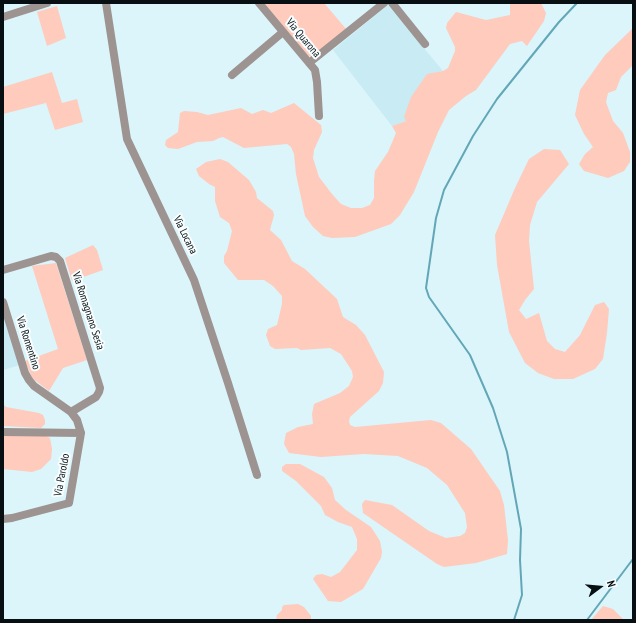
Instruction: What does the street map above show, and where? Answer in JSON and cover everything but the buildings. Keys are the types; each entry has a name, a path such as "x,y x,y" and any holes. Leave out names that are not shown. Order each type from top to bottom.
{"street":[{"path":"3,17 47,3"},
{"name":"Via Locana","path":"106,3 127,140 194,280 256,475"},
{"name":"Via Quarona","path":"259,3 315,70 317,79 319,116"},
{"path":"310,63 384,3"},
{"path":"392,3 426,44"},
{"path":"232,75 283,32"},
{"name":"Via Romagnano Sesia","path":"3,270 51,256 56,257 60,261 100,388 99,393 94,398 71,412"},
{"name":"Via Romentino","path":"3,302 25,373 29,380 34,386 71,412 78,420 81,433"},
{"path":"3,432 81,433"},
{"name":"Via Paroldo","path":"3,519 69,503 81,433"}],"shaded area":[{"path":"263,3 324,3 347,30 314,57 307,56"},
{"path":"510,3 541,3 546,13 544,21 527,46 522,41 510,44 476,90 449,110 438,132 414,192 400,215 391,224 355,237 332,238 323,236 313,227 305,216 296,174 294,154 291,147 287,144 244,148 223,137 213,141 197,142 178,149 168,148 165,145 166,140 178,132 180,113 184,111 208,115 241,108 252,114 263,110 271,113 294,103 321,125 322,132 314,150 313,158 319,177 341,204 351,208 362,208 370,205 374,198 375,171 388,152 396,133 392,126 406,121 404,117 411,97 427,74 443,71 448,68 455,51 455,47 446,28 447,23 456,12 486,20 510,15"},
{"path":"388,5 443,71 427,75 406,121 392,126 333,50"},
{"path":"57,6 66,38 47,46 37,12"},
{"path":"633,28 633,65 621,77 616,90 608,93 606,102 613,121 623,133 630,152 630,162 624,171 608,178 584,171 579,164 585,154 593,147 584,134 575,115 580,90 605,55"},
{"path":"52,72 62,103 77,99 83,122 55,130 46,103 3,114 3,87"},
{"path":"544,149 560,150 569,164 537,202 530,225 529,241 534,289 519,310 526,319 539,313 547,341 555,349 565,352 580,335 595,305 604,302 609,309 603,359 595,369 573,379 554,379 538,373 525,363 509,332 497,265 495,235 529,159"},
{"path":"220,159 228,162 249,180 256,192 257,198 273,211 274,215 270,230 281,240 292,261 305,269 337,299 343,317 356,325 365,335 384,372 383,383 379,391 350,417 350,425 355,427 431,420 441,423 471,449 500,491 504,505 508,540 507,554 476,563 444,567 437,564 363,513 362,504 365,500 392,505 429,531 446,538 460,536 465,533 467,527 465,513 447,485 427,468 398,456 364,454 321,457 289,453 284,444 286,433 298,427 313,424 312,414 314,404 340,393 349,386 353,377 352,371 341,354 330,348 301,350 297,348 275,349 270,346 266,335 268,329 277,325 282,304 282,296 273,286 264,280 238,280 224,263 224,256 227,251 232,231 229,223 220,217 215,201 215,187 199,176 196,169 206,162"},
{"path":"93,245 97,250 103,270 72,281 65,258"},
{"path":"56,263 87,360 63,368 49,391 32,378 25,361 58,349 32,266"},
{"path":"3,311 20,365 3,370"},
{"path":"3,404 6,407 39,413 43,415 45,424 41,428 3,426"},
{"path":"3,436 46,436 50,438 52,449 51,459 41,469 32,472 3,469"},
{"path":"286,464 300,464 324,477 332,488 335,500 346,510 371,527 380,541 382,552 381,558 363,589 341,602 328,601 313,579 316,575 322,574 331,577 340,572 357,550 357,539 352,527 325,515 321,506 296,481 282,471 282,467"},
{"path":"298,604 304,607 311,616 311,620 276,620 277,615 282,610 284,605"},
{"path":"603,606 613,609 624,620 591,620"}],"waterway":[{"path":"514,620 522,595 520,560 521,529 507,452 493,408 470,355 429,297 426,288 436,218 444,190 473,136 497,99 559,22 577,3"},
{"path":"587,620 633,559"}]}
